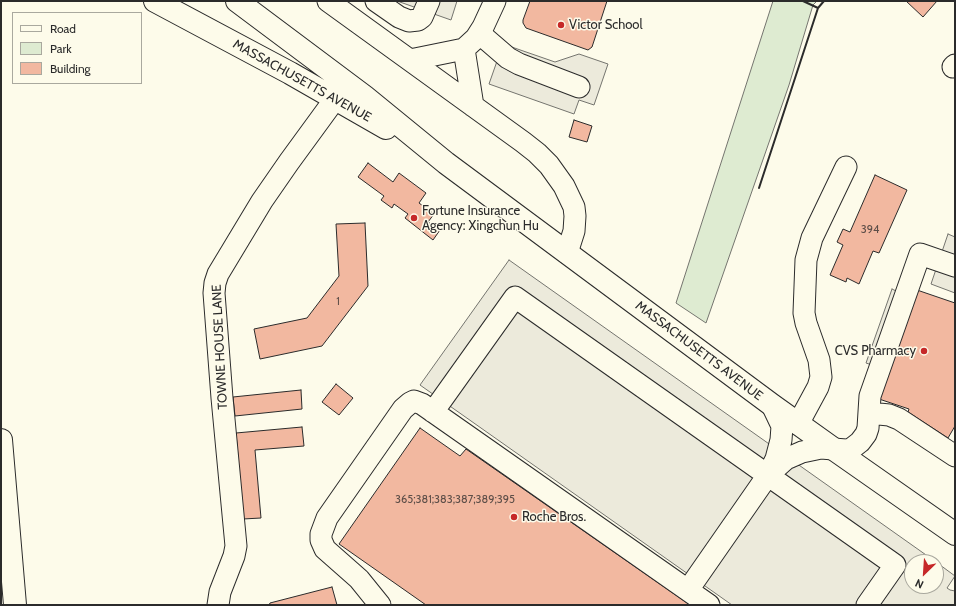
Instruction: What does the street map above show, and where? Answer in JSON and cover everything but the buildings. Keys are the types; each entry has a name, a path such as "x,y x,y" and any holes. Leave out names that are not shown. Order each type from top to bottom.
{"main road":[{"name":"MASSACHUSETTS AVENUE","path":"155,1 336,98 446,163"},
{"name":"MASSACHUSETTS AVENUE","path":"237,1 364,96 446,163 567,253 798,424 955,534"},
{"path":"1,440 15,605"}],"street":[{"path":"328,1 537,153 550,165 560,179 571,200 575,216 573,237 567,253"},
{"path":"376,1 399,17 409,21 414,21 422,17 429,1"},
{"path":"410,60 464,49 479,33 487,21 495,1"},
{"path":"479,33 508,58 519,64 579,87"},
{"path":"464,49 473,106"},
{"name":"TOWNE HOUSE LANE","path":"218,605 220,592 234,556 236,546 222,398 214,293 215,283 218,274 262,201 336,98"},
{"path":"798,424 818,387 821,377 819,360 804,313 805,267 812,238 846,167"},
{"path":"768,475 786,459 802,452 821,448 835,450 851,449 860,442 866,434 869,422 870,396 920,254 955,266"},
{"path":"433,412 515,297 896,565 868,605"},
{"path":"380,605 359,579 325,549 321,540 322,529 327,518 406,405 414,401 433,412 709,605"},
{"path":"688,590 768,475 776,459 782,433 779,419 772,405"},
{"path":"869,413 889,415 899,419 955,456"}],"green space":[{"path":"773,1 817,1 813,5 789,85 706,323 676,303"}],"shaded area":[{"path":"397,1 457,1 451,20"},
{"path":"503,44 555,62 579,54 608,64 594,105 579,100 574,114 489,84"},
{"path":"948,234 955,237 955,293 931,284"},
{"path":"509,260 925,554 904,554 904,594 944,594 944,568 955,576 947,588 955,591 955,605 732,605 420,385"},
{"path":"892,289 898,292 872,365 866,363"}],"wall":[{"path":"803,1 818,8"},
{"path":"759,188 818,8 824,1"}],"place":[{"name":"Victor School","path":"561,25"},
{"name":"Fortune Insurance Agency: Xingchun Hu","path":"414,218"},
{"name":"CVS Pharmacy","path":"924,351"},
{"name":"Roche Bros.","path":"514,517"}]}
